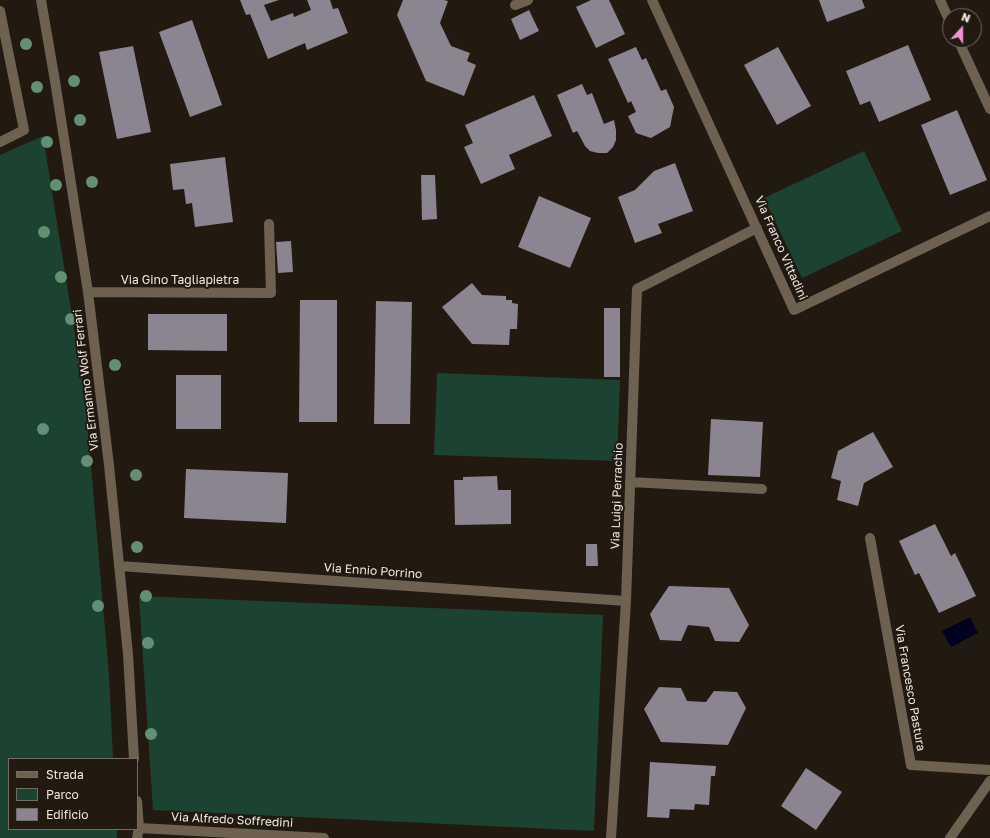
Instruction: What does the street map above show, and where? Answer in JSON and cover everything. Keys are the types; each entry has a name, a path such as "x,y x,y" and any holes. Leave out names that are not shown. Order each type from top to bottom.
{"street":[{"name":"Via Ermanno Wolf Ferrari","path":"41,0 88,292 109,464 128,654 134,758"},
{"path":"515,5 528,0"},
{"name":"Via Franco Vittadini","path":"652,0 758,228 794,310 990,216"},
{"path":"0,11 24,130 0,142"},
{"path":"962,48 990,109"},
{"name":"Via Gino Tagliapietra","path":"88,292 271,293 269,224"},
{"name":"Via Luigi Perrachio","path":"611,838 626,601 637,289 758,228"},
{"path":"630,482 762,489"},
{"name":"Via Francesco Pastura","path":"870,538 910,765 990,770"},
{"name":"Via Ennio Porrino","path":"119,566 626,601"},
{"path":"950,838 990,781"},
{"name":"Via Alfredo Soffredini","path":"138,833 324,838"}],"green space":[{"path":"43,136 85,397 109,675 113,758 8,758 8,830 117,830 117,838 0,838 0,155"},
{"path":"864,151 902,231 802,278 764,198"},
{"path":"437,373 620,380 617,461 434,455"},
{"path":"139,596 603,615 594,831 153,810"}],"water":[{"path":"970,617 978,633 951,647 942,631"}],"building":[{"path":"240,0 279,0 264,5 271,21 293,13 294,17 311,10 307,0 330,0 333,9 338,8 348,33 307,50 305,43 268,59 250,14 246,15"},
{"path":"403,0 448,1 440,23 451,46 470,53 467,61 476,65 464,96 426,81 397,15"},
{"path":"591,0 609,0 625,34 596,48 576,7"},
{"path":"819,0 862,0 865,8 827,22"},
{"path":"529,10 539,31 520,40 511,19"},
{"path":"192,20 222,105 190,117 159,32"},
{"path":"908,45 931,100 879,122 870,101 860,105 846,71"},
{"path":"133,46 151,132 117,139 99,52"},
{"path":"636,47 642,60 646,58 661,91 666,89 674,107 670,127 651,138 636,133 628,116 636,112 631,101 628,103 608,59"},
{"path":"778,47 811,106 777,125 744,65"},
{"path":"582,84 587,95 592,93 604,124 614,120 616,140 613,147 607,153 590,151 585,146 577,131 573,133 557,95"},
{"path":"534,95 552,136 509,155 515,169 481,184 464,147 473,143 465,125"},
{"path":"957,110 987,180 950,195 921,125"},
{"path":"225,157 233,222 195,227 192,203 186,204 184,189 173,190 170,164"},
{"path":"675,163 693,211 658,224 662,233 635,243 618,197 635,190 654,171"},
{"path":"421,175 435,175 437,219 422,220"},
{"path":"539,196 591,218 570,268 518,247"},
{"path":"291,241 293,272 278,273 276,242"},
{"path":"472,283 482,295 506,296 506,300 512,300 512,303 518,304 517,329 510,329 509,345 472,344 442,307"},
{"path":"300,300 337,300 337,422 299,422"},
{"path":"376,301 412,302 410,424 374,424"},
{"path":"604,308 620,308 620,377 604,377"},
{"path":"148,314 227,314 227,351 148,350"},
{"path":"176,375 221,375 221,429 176,429"},
{"path":"711,419 763,422 760,477 708,475"},
{"path":"873,432 893,467 864,483 858,506 837,500 841,481 831,478 838,451"},
{"path":"186,469 288,473 286,523 184,518"},
{"path":"497,476 498,490 511,490 511,524 455,525 454,480 463,480 463,477"},
{"path":"935,524 951,556 955,553 976,596 939,613 919,573 915,575 899,541"},
{"path":"586,544 597,544 598,566 586,566"},
{"path":"669,586 729,588 749,625 739,642 715,641 709,627 688,625 681,641 660,640 650,614"},
{"path":"659,687 681,688 687,701 706,702 714,691 737,692 746,708 728,745 661,742 644,709"},
{"path":"650,762 716,766 715,776 711,776 709,805 695,804 694,810 670,809 669,818 647,817"},
{"path":"806,768 842,792 816,830 781,806"}]}
